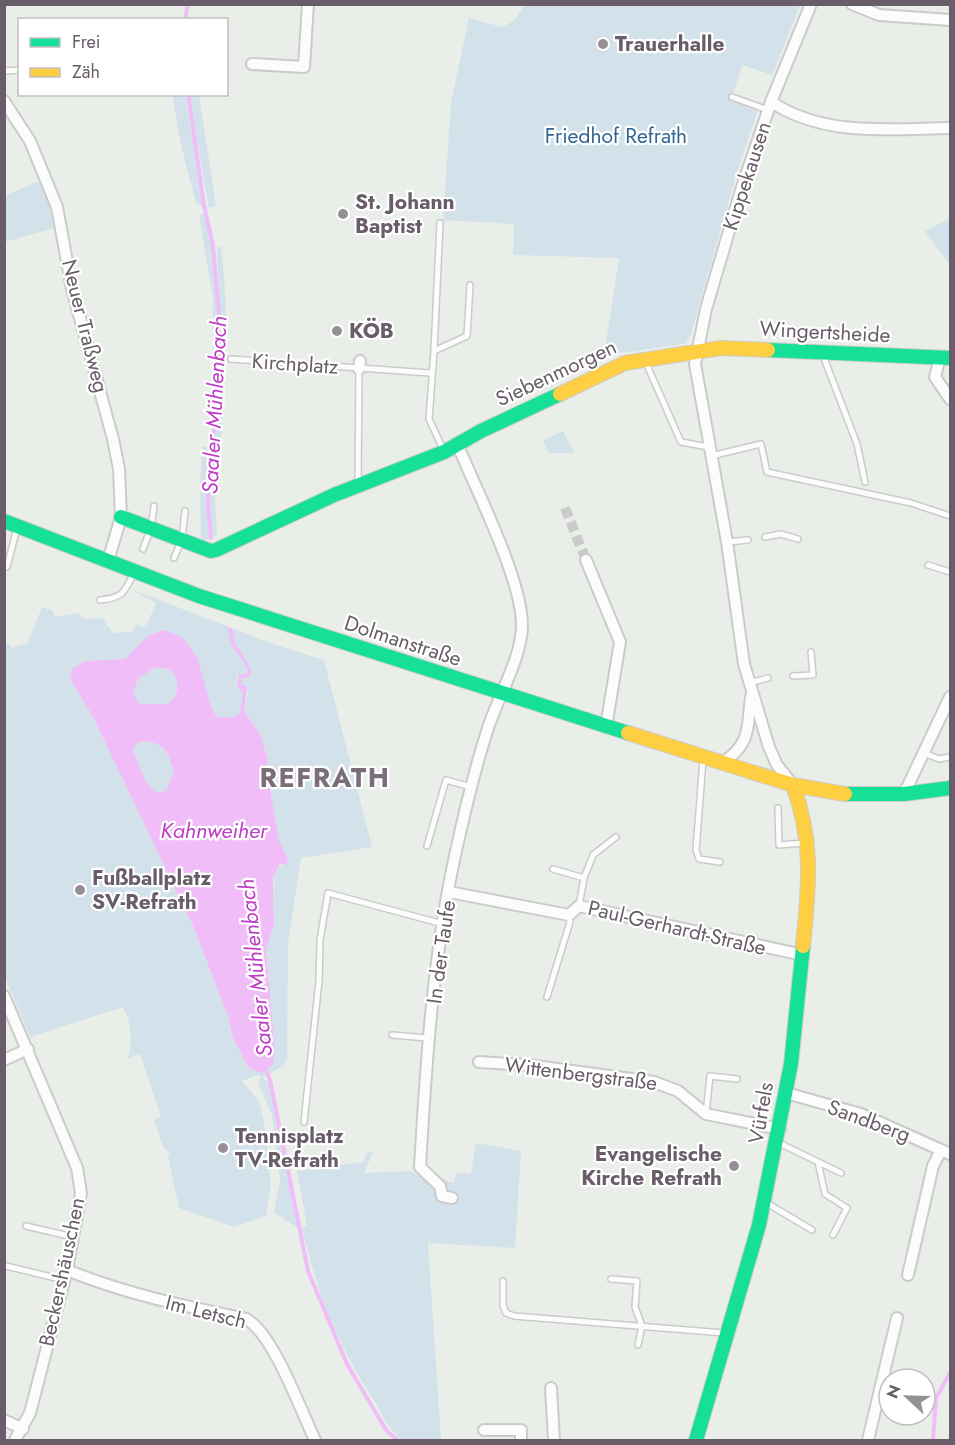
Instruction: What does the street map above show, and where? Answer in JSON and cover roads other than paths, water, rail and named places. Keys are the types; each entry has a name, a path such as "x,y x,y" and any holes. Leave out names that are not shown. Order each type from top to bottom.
{"street":[{"path":"252,64 304,67 308,4"},
{"name":"Kippekausen","path":"697,351 738,198 770,106 811,4"},
{"path":"852,4 879,15 951,20"},
{"name":"Neuer Traßweg","path":"4,101 30,141 57,207 72,289 113,439 119,469 121,517 108,561"},
{"path":"770,106 830,127 951,128"},
{"name":"Wingertsheide","path":"697,351 721,348 945,358"},
{"path":"697,351 696,379 727,542 744,664 777,765 793,785"},
{"name":"Siebenmorgen","path":"121,517 211,551 458,446 613,367 645,359 697,351"},
{"path":"945,358 935,377 951,399"},
{"name":"In der Taufe","path":"452,1198 442,1196 440,1186 420,1167 430,1038 443,924 472,787 500,694 519,642 521,617 506,560 458,446"},
{"name":"Dolmanstraße","path":"11,524 295,628 793,785 851,795 904,794 951,788"},
{"path":"586,560 620,642 606,727"},
{"path":"722,763 741,748 746,736 750,687"},
{"path":"904,794 947,711 951,697"},
{"name":"Vürfels","path":"696,1440 765,1202 786,1093 803,955 810,872 809,843 804,815 793,785"},
{"name":"Paul-Gerhardt-Straße","path":"449,892 569,915 579,906 803,955"},
{"name":"Beckershäuschen","path":"4,996 76,1168 81,1193 66,1275 30,1413 15,1440"},
{"path":"4,1060 28,1049"},
{"name":"Wittenbergstraße","path":"479,1062 528,1065 654,1082 678,1091 706,1114 778,1136"},
{"name":"Sandberg","path":"786,1093 861,1114 946,1152"},
{"path":"908,1275 933,1166 946,1152"},
{"name":"Im Letsch","path":"66,1275 246,1319 256,1324 277,1360 315,1440"},
{"path":"868,1440 897,1318"},
{"path":"551,1388 554,1440"},
{"path":"4,1420 22,1429"},
{"path":"484,1430 521,1430 521,1440"}],"lane":[{"path":"732,97 770,106"},
{"path":"440,223 429,419 444,452"},
{"path":"434,351 467,336 470,285"},
{"path":"821,352 857,444 865,482"},
{"name":"Kirchplatz","path":"231,359 359,365 358,487"},
{"path":"645,359 681,442 709,452 761,444 767,472 911,503 951,516"},
{"path":"359,365 430,373"},
{"path":"143,549 151,528 154,506"},
{"path":"174,558 182,539 185,511"},
{"path":"6,567 11,524"},
{"path":"765,537 781,534 798,539"},
{"path":"727,542 748,540"},
{"path":"928,565 951,572"},
{"path":"100,600 116,599 123,593 135,571"},
{"path":"794,676 813,675 811,652"},
{"path":"750,687 768,678"},
{"path":"924,753 939,759 951,757"},
{"path":"703,757 696,850 699,859 720,862"},
{"path":"427,846 446,780 472,787"},
{"path":"778,808 779,845 809,843"},
{"path":"579,906 584,878 593,855 616,837"},
{"path":"553,869 584,878"},
{"path":"304,1122 319,981 320,940 328,893 443,924"},
{"path":"547,997 570,922 569,915"},
{"path":"392,1035 430,1038"},
{"path":"706,1114 710,1076 737,1078"},
{"path":"778,1136 818,1162 841,1173"},
{"path":"818,1162 825,1194 847,1208 833,1235"},
{"path":"765,1202 812,1230"},
{"path":"26,1226 74,1237"},
{"path":"6,1266 66,1275"},
{"path":"611,1279 637,1281 635,1308 642,1326 638,1345"},
{"path":"503,1281 503,1305 506,1313 514,1316 726,1334"}],"water":[{"name":"Kahnweiher","path":"227,627 232,629 236,645 252,670 250,676 242,678 241,684 247,687 244,711 260,734 268,759 267,771 279,841 288,859 287,864 280,864 273,877 274,925 266,950 275,1052 273,1065 260,1073 248,1067 233,1038 228,1016 193,926 93,717 70,679 73,668 86,661 125,659 149,635 165,630 182,637 197,657 212,709 217,717 235,717 240,712 243,693 237,686 239,675 249,670 232,646","holes":["155,667 171,670 176,679 176,693 167,704 139,704 133,693 138,679","143,741 161,746 169,758 174,771 166,791 155,792 145,780 133,749 137,743"]}],"waterway":[{"name":"Saaler Mühlenbach","path":"185,18 188,4"},
{"name":"Saaler Mühlenbach","path":"188,96 204,205 213,246 219,315 217,414 208,464 211,538"},
{"name":"Saaler Mühlenbach","path":"264,1065 270,1080 308,1271 347,1364 386,1430 397,1440"},
{"path":"933,1440 936,1398 950,1373"}],"tunnel":[{"path":"565,508 586,560"}],"place":[{"name":"Trauerhalle","path":"603,44"},
{"name":"St. Johann Baptist","path":"343,214"},
{"name":"KÖB","path":"337,331"},
{"name":"Fußballplatz SV-Refrath","path":"80,890"},
{"name":"Tennisplatz TV-Refrath","path":"223,1148"},
{"name":"Evangelische Kirche Refrath","path":"734,1166"}],"district":[{"name":"REFRATH","path":"325,777"}],"park label":[{"name":"Friedhof Refrath","path":"616,136"}]}
